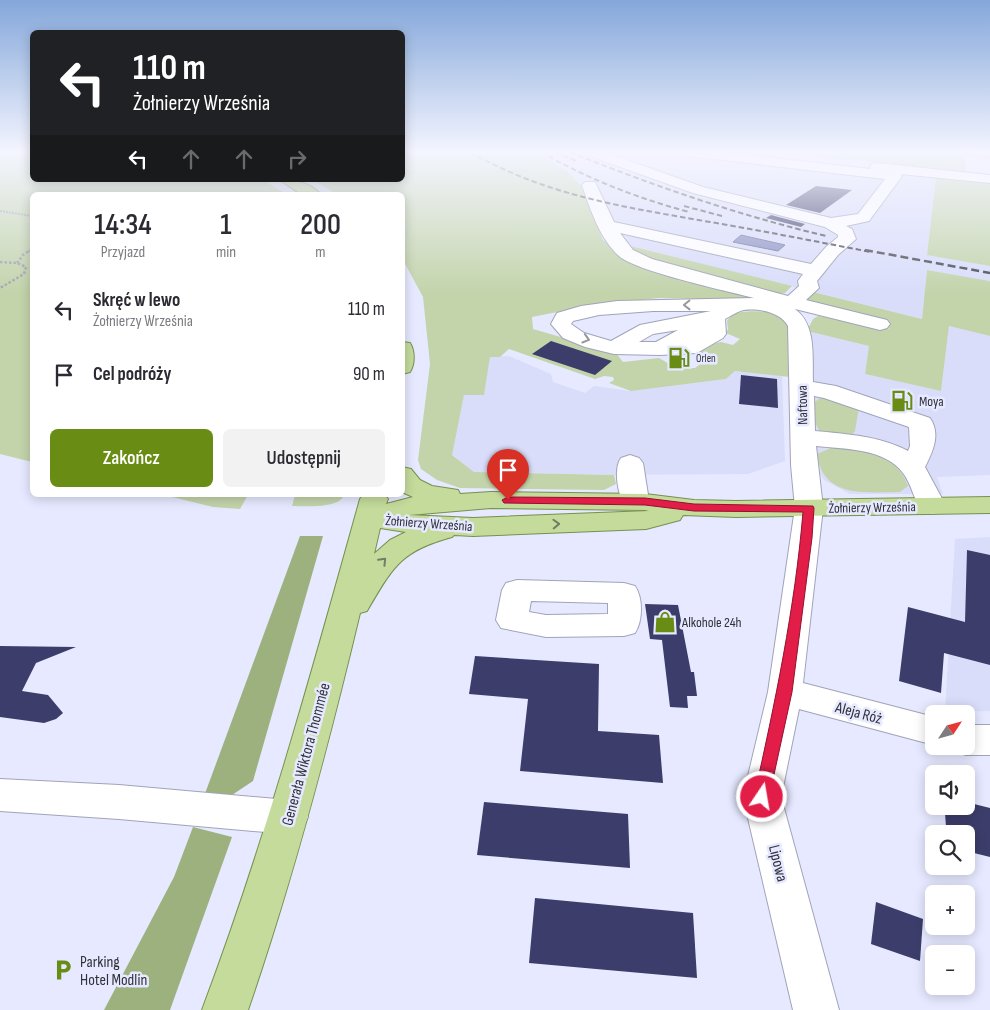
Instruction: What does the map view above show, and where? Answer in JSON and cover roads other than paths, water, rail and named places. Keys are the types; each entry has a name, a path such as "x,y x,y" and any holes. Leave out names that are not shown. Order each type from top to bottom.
{"main road":[{"path":"405,479 412,487 421,492 434,495 492,500"},
{"name":"Żołnierzy Września","path":"372,506 410,506 492,500 635,502 694,508 990,505"},
{"name":"Żołnierzy Września","path":"372,506 401,523 472,527 646,520 694,508"},
{"name":"Generała Wiktora Thommée","path":"225,1010 253,931 288,817 372,506"},
{"path":"339,632 376,568 396,550 421,536 472,527"}],"street":[{"path":"594,199 599,205 626,254 788,307 880,324"},
{"path":"716,317 716,334 689,348 614,348 574,336 564,330 561,324 564,317 576,313 638,306 736,305 788,307 808,288 808,281 832,251 847,239 846,233 831,223 735,199"},
{"path":"831,223 863,218 877,199"},
{"path":"609,226 816,271"},
{"path":"614,348 647,329 716,317 736,305"},
{"name":"Naftowa","path":"788,307 800,330 803,437 808,508"},
{"path":"802,388 828,391 921,423 923,446 912,467"},
{"path":"864,444 874,406"},
{"path":"803,437 864,444 891,452 912,467 932,506"},
{"path":"630,463 630,481 635,502"},
{"name":"Lipowa","path":"808,508 806,538 785,692 762,797 816,1010"},
{"name":"Aleja Róż","path":"785,692 925,729"},
{"path":"975,740 990,740"},
{"path":"0,795 119,802 288,817"}],"water":[{"path":"741,235 785,245 778,251 733,242"}],"railway":[{"path":"592,199 871,252"},
{"path":"646,199 689,212"},
{"path":"696,199 826,236"},
{"path":"684,206 722,216"},
{"path":"865,250 990,273"}],"place":[{"name":"Orlen","path":"679,358"},
{"name":"Moya","path":"902,401"},
{"name":"Alkohole 24h","path":"665,622"},
{"name":"Parking Hotel Modlin","path":"63,970"}]}
